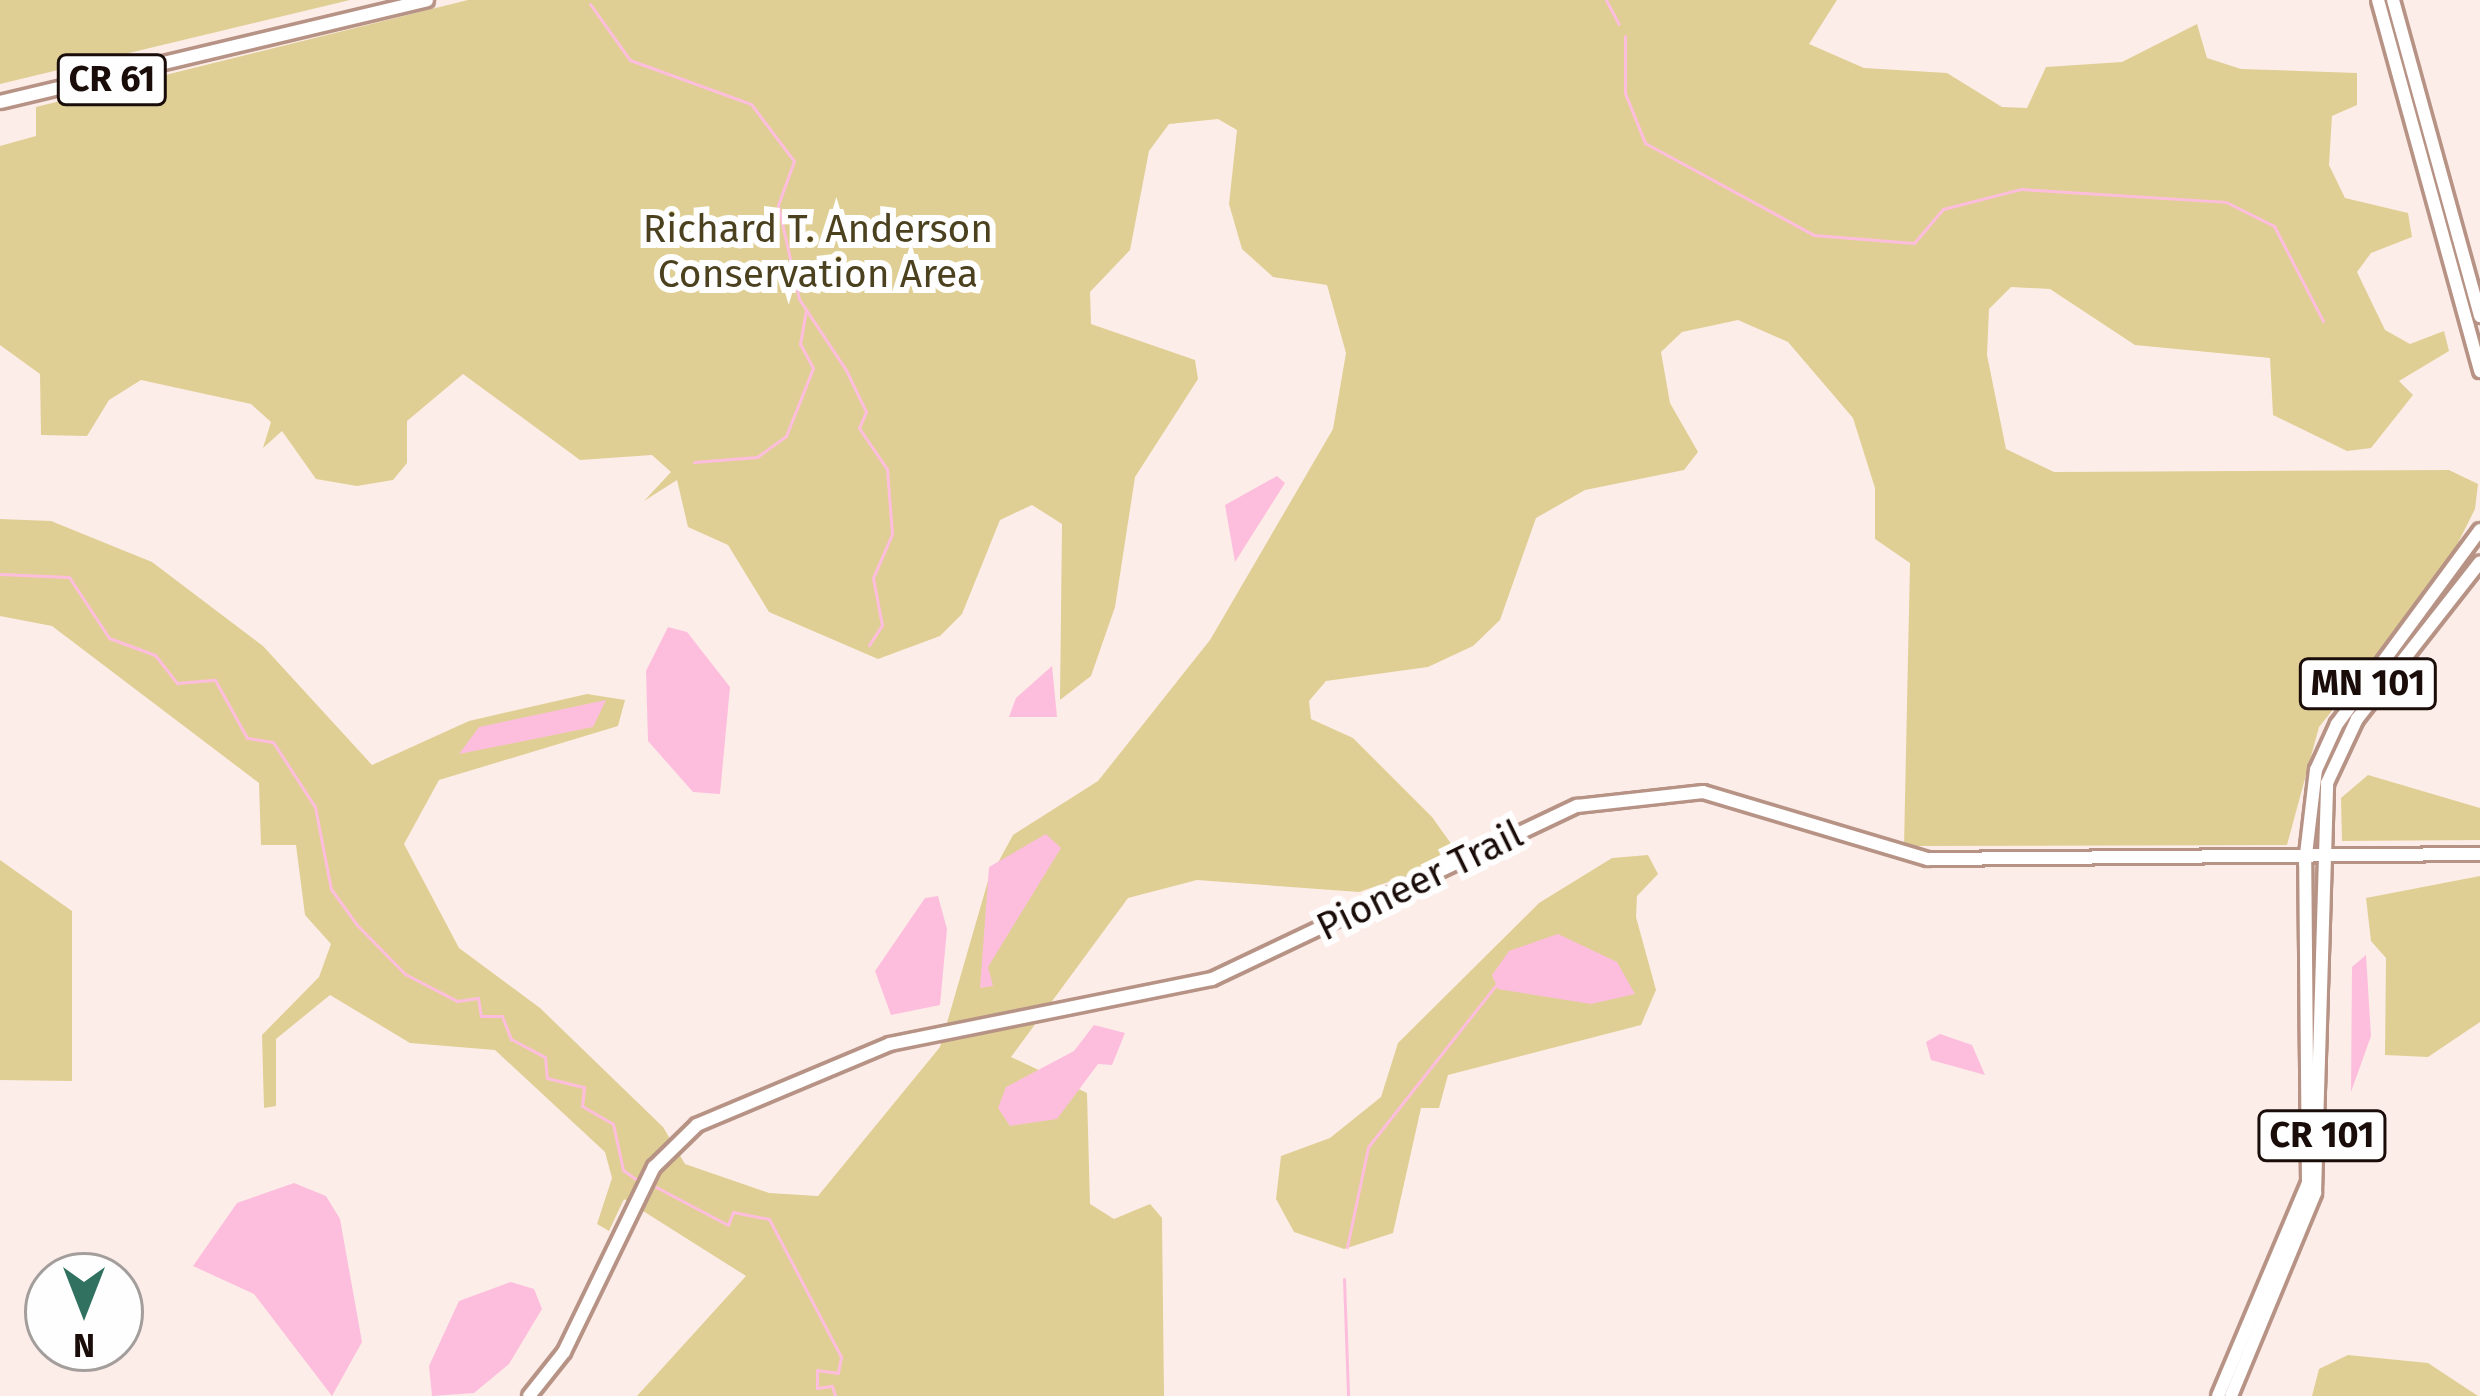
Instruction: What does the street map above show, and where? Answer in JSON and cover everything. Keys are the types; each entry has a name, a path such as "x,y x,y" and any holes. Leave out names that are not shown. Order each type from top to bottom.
{"main road":[{"name":"CR 61","path":"0,102 427,0"},
{"path":"2378,0 2480,371"},
{"path":"2393,0 2480,316"},
{"name":"MN 101","path":"2309,932 2312,859 2332,731 2480,530"},
{"name":"MN 101","path":"2319,842 2327,783 2354,724 2480,562"},
{"name":"Pioneer Trail","path":"529,1396 564,1352 654,1167 684,1135 890,1044 1212,979 1577,806 1669,789 1928,859 2480,854"},
{"name":"CR 101","path":"2231,1396 2315,1193 2312,859 2319,842"},
{"name":"CR 101","path":"2218,1396 2308,1183 2309,932"}],"green space":[{"path":"0,0 350,0 0,84"},
{"name":"Richard T. Anderson Conservation Area","path":"468,0 1837,0 1809,44 1864,68 1947,73 2002,107 2027,108 2046,67 2122,62 2197,24 2207,58 2241,69 2357,73 2357,105 2332,116 2329,165 2345,198 2408,213 2412,237 2371,253 2357,272 2385,330 2410,344 2444,331 2449,351 2399,381 2413,395 2371,448 2347,451 2273,415 2270,358 2135,345 2050,289 2011,287 1989,309 1987,355 2006,449 2054,472 2449,470 2478,484 2475,509 2444,571 2319,727 2287,845 1904,846 1910,563 1875,539 1875,488 1853,418 1788,342 1738,320 1682,332 1661,352 1670,403 1698,452 1684,470 1585,490 1536,518 1500,620 1473,646 1428,667 1326,681 1309,701 1311,719 1353,738 1432,817 1457,852 1450,861 1359,892 1197,880 1128,898 1011,1057 1087,1093 1090,1204 1114,1219 1150,1204 1162,1218 1164,1396 637,1396 746,1276 624,1199 609,1231 597,1224 612,1178 605,1152 495,1050 410,1043 330,995 276,1039 276,1106 264,1108 262,1035 319,977 331,944 305,915 296,845 261,845 259,783 52,626 0,616 0,519 51,521 152,562 263,646 372,765 469,721 587,694 625,700 618,726 439,780 404,844 459,948 540,1008 663,1127 685,1164 769,1193 818,1196 940,1047 988,881 1013,835 1098,781 1210,640 1333,429 1346,353 1327,285 1273,277 1242,249 1229,204 1237,130 1218,119 1169,124 1149,151 1130,250 1090,292 1091,324 1195,360 1198,379 1135,477 1115,607 1091,676 1060,700 1062,524 1032,505 1000,520 962,614 940,636 878,659 769,612 728,545 688,527 677,480 644,501 671,472 652,455 580,460 463,374 407,421 407,463 393,480 357,486 316,479 282,431 263,448 271,422 251,404 141,380 109,400 87,436 41,435 40,374 0,345 0,146 36,136 36,107"},
{"path":"2368,775 2480,808 2480,840 2342,841 2341,798"},
{"path":"1648,855 1658,874 1637,896 1636,917 1656,990 1641,1025 1448,1075 1439,1108 1421,1108 1393,1233 1344,1249 1294,1232 1276,1199 1281,1156 1330,1138 1381,1097 1398,1043 1539,903 1612,858"},
{"path":"0,860 72,911 72,1081 0,1080"},
{"path":"2480,876 2480,1022 2428,1057 2385,1055 2386,958 2371,941 2366,898"},
{"path":"2348,1355 2428,1363 2478,1396 2312,1396 2319,1369"}],"shaded area":[{"path":"1277,476 1285,483 1235,562 1225,505"},
{"path":"668,627 687,632 730,687 720,794 693,792 648,741 646,671"},
{"path":"1052,666 1057,717 1009,717 1016,698"},
{"path":"606,700 593,727 459,754 479,727"},
{"path":"1046,834 1061,848 988,967 993,986 980,988 989,867"},
{"path":"938,896 947,929 940,1005 891,1015 875,971 925,898"},
{"path":"1558,934 1617,962 1635,994 1591,1004 1498,989 1492,975 1509,951"},
{"path":"2366,955 2371,1036 2351,1092 2352,967"},
{"path":"1094,1025 1125,1033 1112,1065 1098,1064 1057,1119 1010,1126 998,1108 1006,1087 1074,1051"},
{"path":"1940,1034 1972,1045 1985,1075 1931,1060 1926,1042"},
{"path":"294,1183 326,1196 340,1219 362,1342 332,1396 254,1294 193,1266 237,1203"},
{"path":"511,1282 534,1289 542,1309 509,1364 474,1393 432,1396 429,1366 459,1301"}],"waterway":[{"path":"1606,0 1619,24"},
{"path":"590,4 630,60 751,104 794,161 778,205 799,299 846,370 866,412 859,428 887,469 892,534 873,578 882,625 869,645"},
{"path":"1625,36 1625,93 1645,143 1814,235 1914,243 1943,209 2021,189 2226,202 2274,226 2323,321"},
{"path":"694,462 757,457 786,436 813,368 800,344 806,311"},
{"path":"0,574 69,577 109,638 155,655 177,683 215,680 247,738 273,742 315,807 331,889 357,925 405,974 457,1001 478,998 481,1016 502,1016 511,1039 545,1057 547,1078 584,1087 582,1106 613,1124 623,1170 636,1179"},
{"path":"1347,1247 1368,1147 1496,985"},
{"path":"656,1187 728,1225 733,1212 769,1219 841,1357 838,1373 817,1370 817,1388 832,1386 835,1396"},
{"path":"1344,1279 1348,1396"}]}
